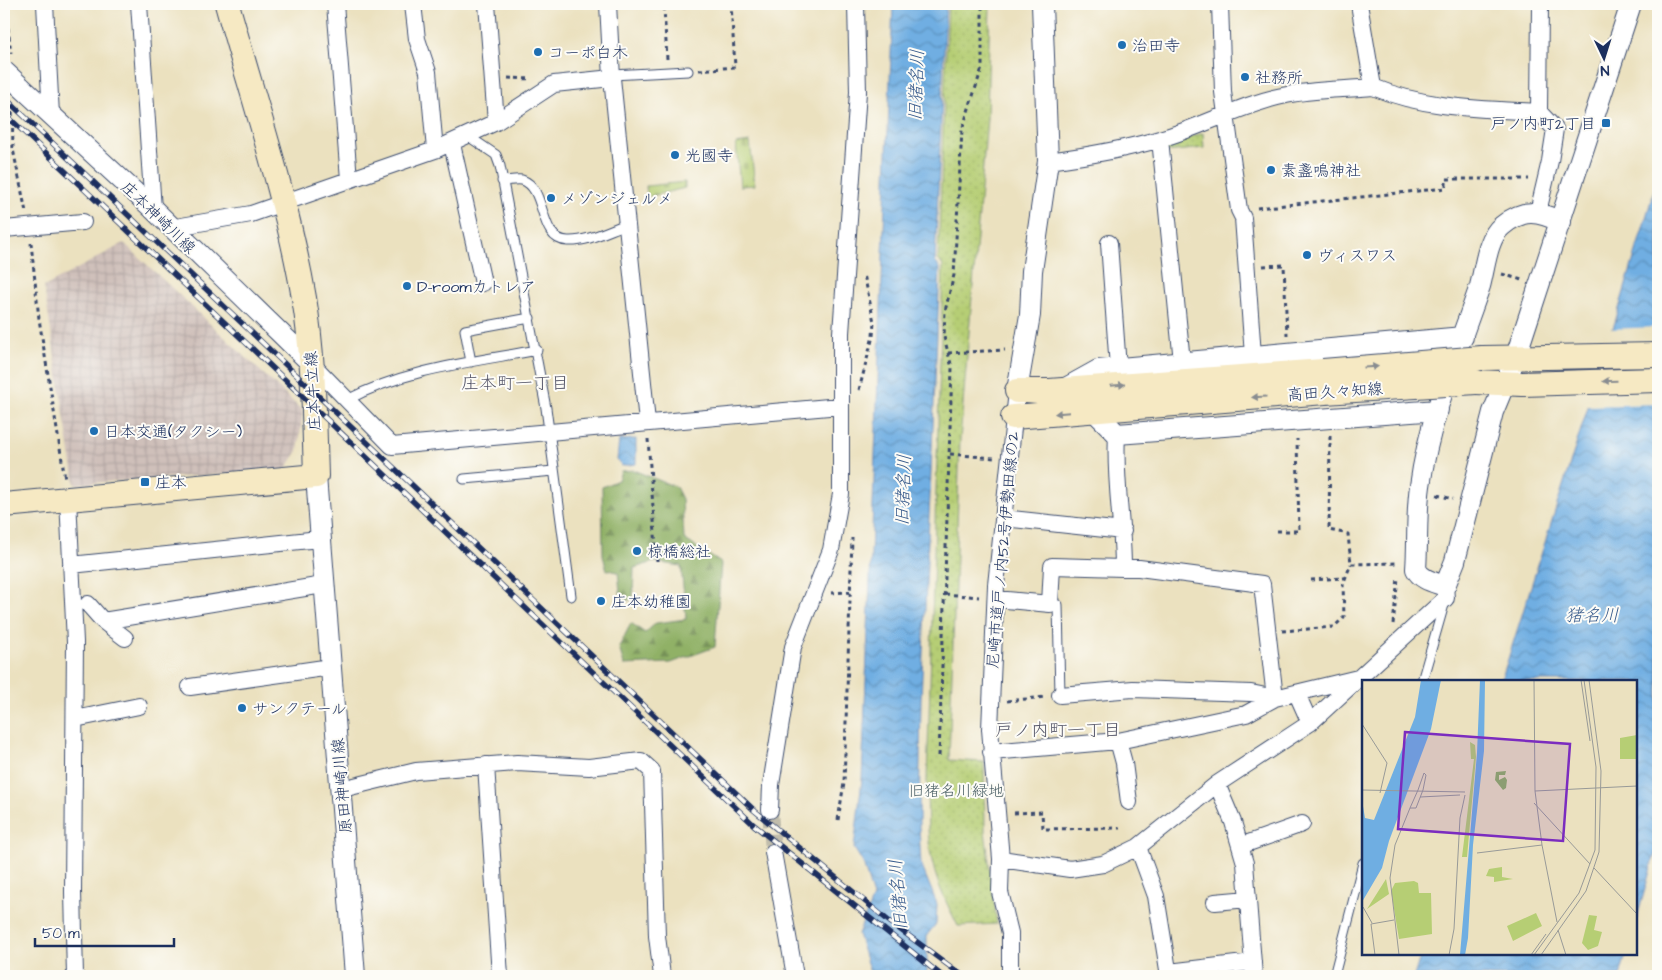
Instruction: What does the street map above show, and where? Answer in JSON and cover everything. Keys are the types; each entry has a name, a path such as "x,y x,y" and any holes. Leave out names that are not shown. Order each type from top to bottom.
{"main road":[{"name":"庄本牛立線","path":"227,4 282,203 304,298 312,364 316,476"},
{"name":"高田久々知線","path":"1013,417 1093,410 1324,381 1482,358 1658,356"},
{"name":"高田久々知線","path":"1017,391 1324,381 1513,384 1658,380"},
{"path":"4,505 316,476"}],"street":[{"path":"46,4 51,115"},
{"path":"139,4 152,209"},
{"path":"335,4 349,179"},
{"path":"413,4 417,39 428,72 435,150"},
{"path":"487,4 496,122"},
{"path":"608,4 612,77 647,422"},
{"path":"770,810 771,785 793,646 831,550 840,494 841,333 858,92 856,4"},
{"path":"1017,391 1030,315 1032,271 1048,161 1042,4"},
{"path":"1220,4 1226,116 1239,210 1243,218 1252,355"},
{"path":"1359,4 1373,87"},
{"path":"1538,212 1550,161 1554,130 1538,112 1540,4"},
{"path":"1001,859 1070,869 1103,864 1138,847 1217,784 1310,723 1390,649 1445,592 1455,561 1493,412 1513,384 1523,358 1561,222 1631,4"},
{"name":"庄本神崎川線","path":"7,64 16,90 51,115 152,209 312,364"},
{"path":"170,228 251,214 452,144 496,122 554,84 612,77"},
{"path":"1048,161 1099,154 1160,139 1226,116 1244,106 1284,96 1373,87 1398,97 1448,107 1538,112"},
{"path":"1160,139 1182,362"},
{"path":"452,144 483,283"},
{"path":"1445,592 1419,575 1416,569 1420,486 1438,410 1463,337 1492,241 1500,227 1517,216 1538,212 1561,222"},
{"path":"4,229 83,222"},
{"path":"1109,243 1118,368"},
{"path":"1061,390 1098,370 1463,337"},
{"path":"312,364 392,446 840,406"},
{"name":"尼崎市道戸ノ内52号伊勢田線の2","path":"1010,976 1010,932 1000,892 1001,859 992,752 991,703 996,599 1017,391"},
{"path":"1093,410 1117,434 1116,456 1123,531 1122,568"},
{"path":"1117,434 1438,410"},
{"name":"原田神崎川線","path":"316,476 319,539 342,789 355,976"},
{"path":"68,499 75,642 73,892 75,976"},
{"path":"1003,518 1123,531"},
{"path":"71,565 319,539"},
{"path":"996,599 1050,604 1052,566 1139,568 1262,584 1266,633 1275,698"},
{"path":"103,622 323,584"},
{"path":"88,604 103,622 125,638"},
{"path":"190,687 331,667"},
{"path":"992,752 1118,740 1246,714 1275,698 1360,678"},
{"path":"1060,695 1133,689 1251,693 1275,698"},
{"path":"1297,694 1310,723"},
{"path":"75,719 139,706"},
{"path":"1118,740 1124,763 1130,802"},
{"path":"342,789 416,772 486,765 517,764 589,767 641,761 652,771 657,936 662,976"},
{"path":"486,765 500,976"},
{"path":"1138,847 1156,896 1169,974 1254,969 1245,862 1217,784"},
{"path":"1240,846 1302,824"},
{"path":"773,852 795,976"},
{"path":"1214,902 1248,899"}],"lane":[{"path":"612,77 688,71"},
{"path":"468,136 496,156 502,181 536,350 571,596"},
{"path":"502,181 522,180 531,187 547,226 558,238 566,241 585,239 627,224"},
{"path":"471,362 465,330 530,318"},
{"path":"347,400 369,388 422,372 536,350"},
{"path":"464,479 554,471"},
{"path":"1422,680 1445,592"},
{"path":"1050,604 1058,605 1060,695"},
{"path":"1334,976 1362,867"}],"path":[{"path":"6,4 7,64"},
{"path":"667,72 664,8 729,4 735,67 688,71"},
{"path":"939,756 952,368 944,337 945,311 954,275 962,130 982,68 982,4"},
{"path":"493,78 536,79 554,84"},
{"path":"16,90 13,149 29,227 40,319 68,499"},
{"path":"1239,210 1446,188 1446,179 1536,178"},
{"path":"1247,267 1284,265 1287,336"},
{"path":"1496,273 1526,281"},
{"path":"948,353 1024,350"},
{"path":"647,422 657,561"},
{"path":"1266,633 1334,627 1344,617 1343,584 1350,564 1348,534 1329,530 1330,429"},
{"path":"1276,531 1299,531 1297,431"},
{"path":"950,454 1010,459"},
{"path":"1434,494 1459,500"},
{"path":"1350,564 1400,563 1390,649"},
{"path":"1311,580 1345,578"},
{"path":"945,594 996,599"},
{"path":"991,703 1060,695"},
{"path":"997,814 1042,812 1043,829 1120,828"}],"shaded area":[{"path":"124,243 303,411 298,451 285,470 75,484 44,287"}],"green space":[{"name":"旧猪名川緑地","path":"948,4 990,4 987,118 960,440 949,760 984,762 985,831 997,924 958,926 941,891 931,859 927,781 943,266 938,259"},
{"path":"1203,133 1204,148 1166,152 1166,146"},
{"path":"750,142 755,185 740,186 736,144"},
{"path":"685,182 685,188 647,197 646,186"},
{"path":"633,470 676,487 682,499 684,539 721,563 715,647 671,663 624,665 619,647 631,623 645,633 656,623 686,619 681,566 654,562 634,568 633,599 621,601 618,572 607,570 603,556 602,487 618,480 621,471"}],"water":[{"name":"旧猪名川","path":"893,4 946,4 935,262 940,268 921,699 919,826 921,864 937,904 936,924 927,935 927,976 871,976 858,934 873,897 863,863 854,848 862,779"},
{"name":"猪名川","path":"1658,177 1658,843 1637,917 1637,680 1501,680 1615,322"},
{"path":"636,439 636,464 622,466 617,460 619,440"},
{"path":"1421,955 1626,955 1620,976 1414,976"}],"pier":[{"path":"1658,327 1658,404 1586,406 1610,329"}],"tunnel":[{"path":"770,810 773,852"}],"railway":[{"path":"4,97 755,811 890,922 963,976"},
{"path":"4,113 754,825 942,976"}],"place":[{"name":"治田寺","path":"1122,45"},
{"name":"コーポ白木","path":"538,52"},
{"name":"社務所","path":"1245,77"},
{"name":"戸ノ内町2丁目","path":"1606,123"},
{"name":"光國寺","path":"675,155"},
{"name":"素盞鳴神社","path":"1271,170"},
{"name":"メゾンジェルメ","path":"551,198"},
{"name":"ヴィスワス","path":"1307,255"},
{"name":"D-roomカトレア","path":"407,286"},
{"name":"日本交通(タクシー)","path":"94,431"},
{"name":"庄本","path":"145,482"},
{"name":"椋橋総社","path":"637,551"},
{"name":"庄本幼稚園","path":"601,601"},
{"name":"サンクテール","path":"242,708"}],"district":[{"name":"庄本町一丁目","path":"515,383"},
{"name":"戸ノ内町一丁目","path":"1058,730"}]}
